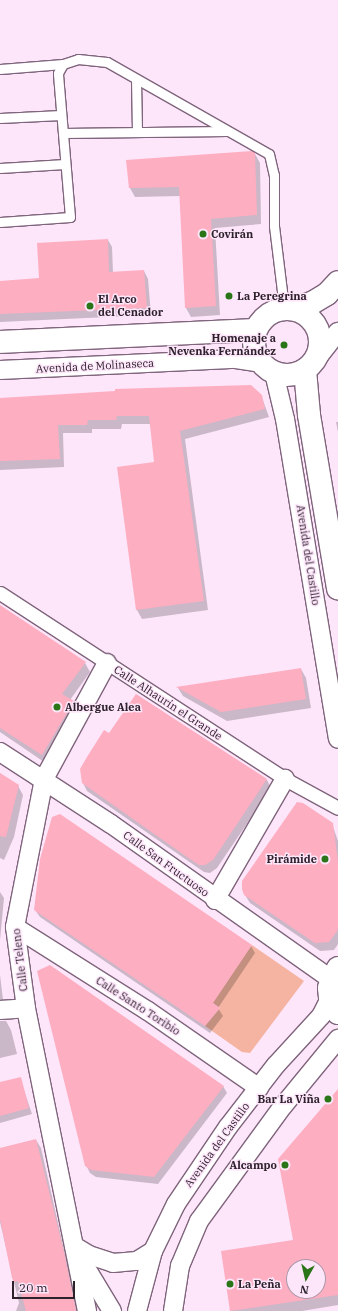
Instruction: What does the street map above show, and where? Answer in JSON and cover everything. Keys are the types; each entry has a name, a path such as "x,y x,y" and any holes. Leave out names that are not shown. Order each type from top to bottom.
{"main road":[{"path":"288,309 304,312 316,326 320,343 310,366 290,375 267,368 253,348 255,330 267,314 312,303 327,294 338,282"},
{"path":"0,342 255,330"},
{"name":"Avenida del Castillo","path":"310,366 333,538 338,589"}],"street":[{"path":"310,366 338,332"},
{"name":"Avenida de Molinaseca","path":"0,370 236,359 267,368"},
{"name":"Avenida del Castillo","path":"267,368 285,419 338,739"},
{"name":"Calle Alhaurín el Grande","path":"0,593 285,779 338,808"},
{"name":"Calle Teleno","path":"86,1311 26,1008 15,927 44,779 107,663"},
{"name":"Calle San Fructuoso","path":"0,752 44,779 215,900 334,990"},
{"path":"215,900 285,779"},
{"name":"Calle Santo Toribio","path":"15,927 148,1012 259,1088"},
{"name":"Avenida del Castillo","path":"137,1311 153,1251 176,1204 194,1176 259,1088 321,1016 334,990"},
{"path":"0,1010 26,1008"},
{"path":"173,1311 180,1266 199,1221 283,1106 338,1039"},
{"path":"74,1246 89,1255 112,1263 137,1261 153,1251"},
{"name":"Calle Teleno","path":"74,1246 112,1311"}],"lane":[{"path":"0,69 63,64 78,59 107,62 269,154 274,174 274,226 288,309"},
{"path":"0,222 70,217 58,73 63,64"},
{"path":"136,79 137,132"},
{"path":"0,118 61,115"},
{"path":"63,133 228,131"},
{"path":"0,168 65,164"}],"shaded area":[{"path":"252,945 304,981 250,1053 242,1052 205,1026 220,1008 209,1000"}],"building":[{"path":"252,151 255,153 257,215 211,219 216,306 185,308 179,187 129,188 126,160"},
{"path":"108,239 109,272 144,270 147,308 0,314 0,281 39,278 37,243"},
{"path":"251,385 262,395 265,409 180,431 204,601 136,610 117,467 154,462 149,416 117,416 116,420 88,420 87,425 58,425 60,459 0,461 0,398 115,391 115,389"},
{"path":"0,605 86,662 62,694 74,701 42,755 0,728"},
{"path":"301,668 306,699 221,712 176,687"},
{"path":"136,694 267,779 213,860 205,865 199,865 184,855 82,783 80,769 87,757 104,730 109,733"},
{"path":"0,773 19,785 6,837 0,836"},
{"path":"297,802 303,803 333,823 338,862 338,930 329,942 315,943 244,895 242,889 242,881"},
{"path":"60,814 252,945 213,1003 220,1008 205,1026 34,910 40,859 52,817"},
{"path":"50,965 224,1086 154,1177 91,1170 85,1166 37,971"},
{"path":"21,1077 29,1108 0,1116 0,1082"},
{"path":"338,1089 338,1295 326,1297 326,1259 286,1259 286,1299 311,1299 230,1311 221,1251 293,1240 278,1159"},
{"path":"36,1139 64,1252 76,1311 26,1311 18,1281 14,1282 12,1278 0,1219 0,1148"}],"place":[{"name":"Covirán","path":"203,234"},
{"name":"La Peregrina","path":"229,296"},
{"name":"El Arco del Cenador","path":"90,306"},
{"name":"Homenaje a Nevenka Fernández","path":"284,345"},
{"name":"Albergue Alea","path":"57,707"},
{"name":"Pirámide","path":"325,859"},
{"name":"Bar La Viña","path":"328,1099"},
{"name":"Alcampo","path":"285,1165"},
{"name":"La Peña","path":"230,1284"}]}
